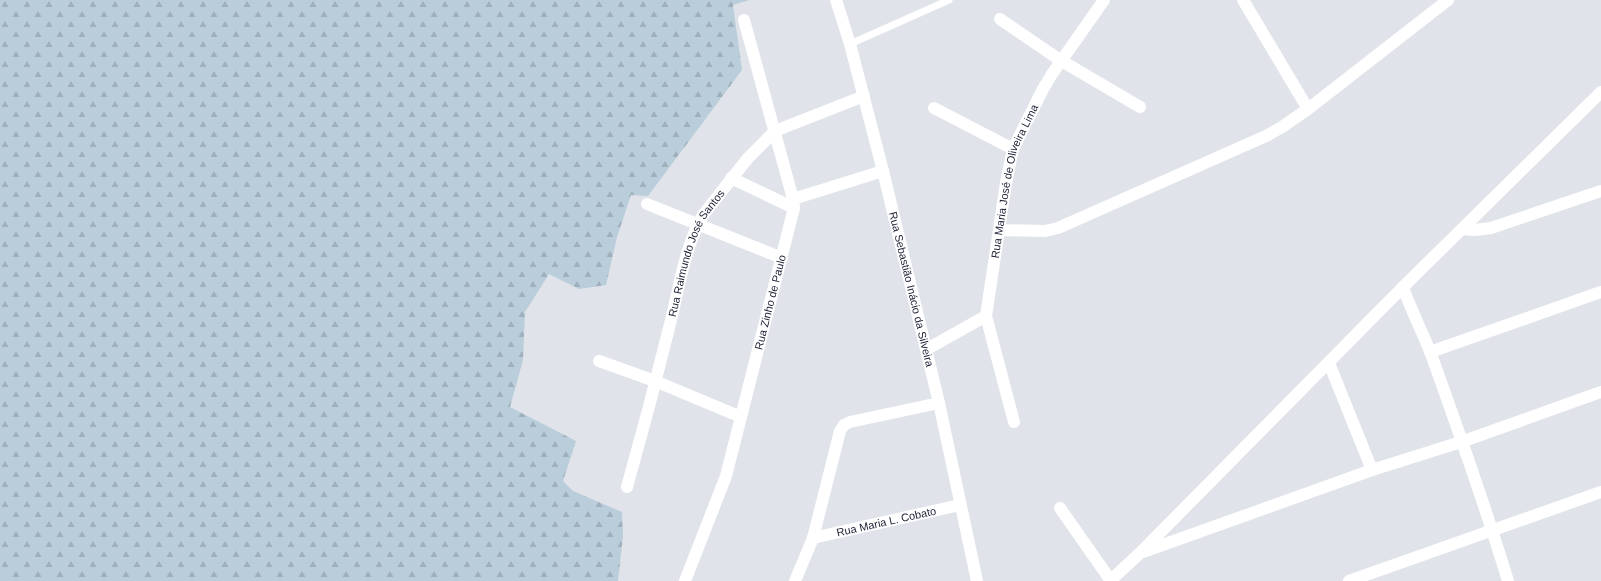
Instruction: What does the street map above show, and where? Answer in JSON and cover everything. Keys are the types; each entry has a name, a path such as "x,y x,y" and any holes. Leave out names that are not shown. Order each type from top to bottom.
{"street":[{"name":"Rua Sebastião Inácio da Silveira","path":"836,0 850,44 883,171 939,403 977,581"},
{"name":"Rua Maria José de Oliveira Lima","path":"986,316 1006,183 1013,149 1043,89 1060,60 1104,0"},
{"path":"1243,0 1308,109"},
{"path":"999,230 1045,231 1058,228 1266,136 1308,109 1448,0"},
{"path":"1000,19 1060,60 1140,107"},
{"name":"Rua Zinho de Paulo","path":"685,581 726,476 782,258 794,204 744,20"},
{"path":"1060,508 1111,581 1403,287 1601,92"},
{"name":"Rua Raimundo José Santos","path":"627,487 688,252 698,224 718,194 748,158 775,131 864,96"},
{"path":"934,108 1013,149"},
{"path":"732,178 794,204 883,171"},
{"path":"1462,229 1475,230 1491,228 1601,191"},
{"path":"647,204 782,258"},
{"path":"1403,287 1430,352 1493,530 1508,581"},
{"path":"1430,352 1601,292"},
{"path":"926,349 986,316 1014,422"},
{"path":"599,361 655,381 741,417"},
{"path":"1329,362 1372,470"},
{"path":"1140,553 1372,470 1461,442 1601,392"},
{"path":"796,581 813,538 840,431 844,425 850,422 939,403"},
{"path":"1349,581 1601,492"},
{"name":"Rua Maria L. Cobato","path":"813,538 960,505"}],"lane":[{"path":"850,44 949,0"}],"green space":[{"path":"0,0 749,0 733,5 742,70 648,196 631,195 617,237 606,285 579,289 549,274 525,312 523,360 510,407 576,441 563,481 573,491 622,512 623,536 618,581 0,581"}]}
